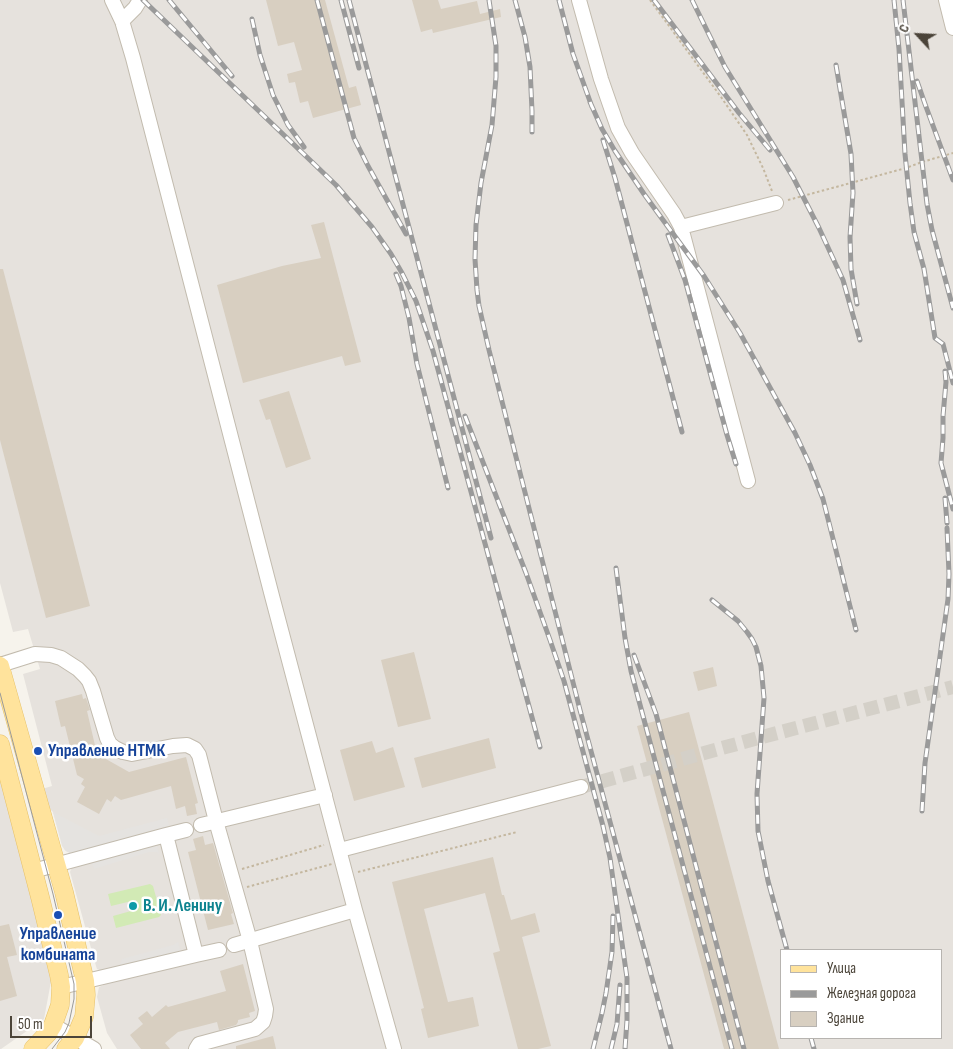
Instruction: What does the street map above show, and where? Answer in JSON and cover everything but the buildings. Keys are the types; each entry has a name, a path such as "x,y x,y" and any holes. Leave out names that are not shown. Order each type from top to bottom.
{"main road":[{"path":"0,666 64,892 85,981 84,1017 70,1043"},
{"path":"0,744 61,987 60,1005 53,1025 45,1037 33,1049"}],"lane":[{"path":"112,0 122,21 133,58 272,596 355,910 394,1049"},
{"path":"122,21 140,0"},
{"path":"579,0 601,78 618,128 632,153 681,227 748,481"},
{"path":"946,0 953,28"},
{"path":"681,227 776,203"},
{"path":"0,666 42,653 61,658 85,676 88,681 110,744 122,752 132,754 187,745 195,749 199,755 250,941 266,1016 260,1026 199,1044 196,1049"},
{"path":"340,850 581,787"},
{"path":"202,825 325,795"},
{"path":"33,871 186,830"},
{"path":"166,835 196,955"},
{"path":"234,945 355,910"},
{"path":"61,987 219,950"},
{"path":"53,1025 70,1043 94,1048"}],"path":[{"path":"650,0 747,135 763,168 776,203 899,170 953,153"},
{"path":"358,872 517,832"}],"shaded area":[{"path":"0,0 953,0 953,1049 117,1049 107,1033 97,997 99,987 113,981 97,969 70,872 78,852 70,853 64,849 53,812 45,804 42,789 52,786 23,674 40,669 28,629 13,632 0,583"},
{"path":"0,775 52,976 44,1019 1,1049 0,1049"},
{"path":"53,812 99,836 167,818 170,828 70,853 62,846"},
{"path":"156,841 159,854 149,852 94,869 92,864 88,862"},
{"path":"178,942 182,955 118,968 122,959"}],"green space":[{"path":"150,884 153,886 161,915 116,928 113,916 138,909 136,900 111,906 108,894"}],"tunnel":[{"path":"581,787 953,687"}],"tram line":[{"path":"0,693 53,894 74,984 74,999 69,1023 65,1032 52,1049"}],"railway":[{"path":"143,0 336,185 372,227 402,273 416,301 433,351 540,747"},
{"path":"169,0 232,76"},
{"path":"317,0 354,138 406,234"},
{"path":"341,0 359,68"},
{"path":"349,0 491,538"},
{"path":"489,0 496,46 496,77 492,125 481,183 476,225 475,259 479,306 580,710 671,1049"},
{"path":"515,0 525,37 530,67 532,132"},
{"path":"559,0 573,54 592,107"},
{"path":"654,0 739,113 770,150"},
{"path":"692,0 725,67 793,177 819,228 843,280 860,340"},
{"path":"894,0 905,154 914,232 924,269 935,338 943,344 953,383"},
{"path":"903,0 927,204 953,308"},
{"path":"252,19 260,55 273,95 288,125 304,147"},
{"path":"836,65 851,154 853,193 850,237 851,269 857,304"},
{"path":"917,81 953,180"},
{"path":"590,102 602,129 615,151 704,276 740,333 795,433 823,499 856,630"},
{"path":"603,140 615,178 682,432"},
{"path":"668,235 685,280 736,464"},
{"path":"396,274 409,318 417,364 448,488"},
{"path":"945,371 941,463 953,509"},
{"path":"465,416 526,573 564,681 603,826 610,858 627,978 625,1049"},
{"path":"945,498 947,523"},
{"path":"922,811 925,763 948,599 947,528"},
{"path":"616,568 631,671 732,1049"},
{"path":"712,600 738,621 747,632 756,647 761,666 764,698 757,794 758,831 768,881 787,949"},
{"path":"634,655 656,714 744,1049"},
{"path":"593,1049 606,993 612,952 613,916"},
{"path":"611,1049 617,1024 620,985"},
{"path":"811,1039 814,1049"}],"place":[{"name":"Управление НТМК","path":"38,751"},
{"name":"В. И. Ленину","path":"133,906"},
{"name":"Управление комбината","path":"58,915"}]}
